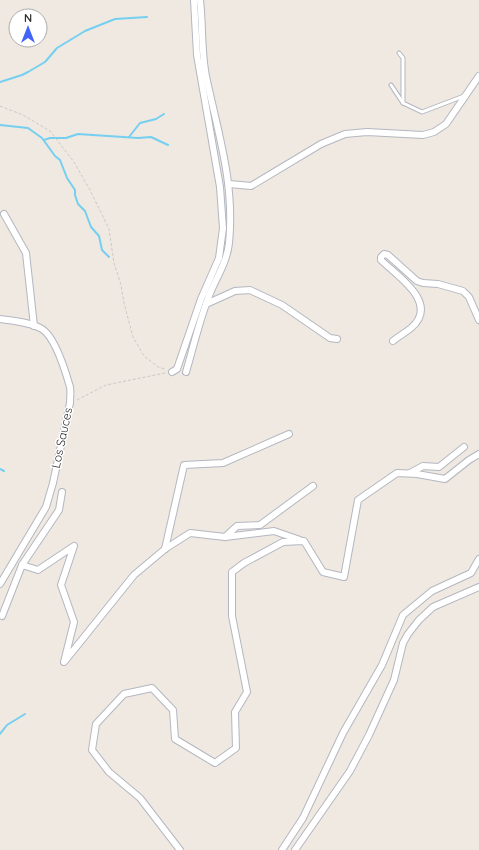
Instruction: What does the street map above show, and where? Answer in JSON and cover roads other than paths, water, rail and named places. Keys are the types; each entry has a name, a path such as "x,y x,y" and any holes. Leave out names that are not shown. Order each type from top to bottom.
{"street":[{"path":"172,372 177,369 201,299 219,258 223,228 220,187 197,55 194,0"},
{"path":"186,372 210,292 225,262 229,244 229,184 206,74 200,0"},
{"path":"229,184 251,186 321,144 345,134 367,132 423,135 434,132 446,124 479,76"},
{"path":"4,214 26,253 34,326"},
{"path":"393,341 411,328 416,322 421,311 421,306 414,292 381,260 381,257 384,254 388,255 417,280 423,283 438,284 462,291 469,297 479,320"},
{"path":"206,304 235,292 250,290 282,305 330,338 337,339"},
{"name":"Los Sauces","path":"0,318 34,326 43,330 54,345 70,388 70,403 53,483 46,506 0,584"},
{"path":"165,550 184,465 223,463 289,434"},
{"path":"408,474 424,466 439,467 464,447"},
{"path":"22,565 38,570 74,546 61,586 74,622 64,662 134,575 165,550 190,533 225,537 274,531 304,541 323,572 344,577 358,500 397,473 417,474 445,479 479,454"},
{"path":"225,537 237,526 260,525 313,486"},
{"path":"2,616 22,565 59,510 62,492"},
{"path":"180,850 140,798 109,772 92,750 96,724 124,694 152,688 172,710 175,739 215,763 236,748 235,712 247,692 232,616 232,572 244,563 283,542 304,541"},
{"path":"282,850 303,818 343,733 382,665 404,615 432,592 471,573 479,559"},
{"path":"295,850 350,771 366,741 394,680 403,643 408,634 419,620 433,607 479,587"}],"lane":[{"path":"399,53 404,58 404,103"},
{"path":"392,85 404,103 422,112 465,96"}],"waterway":[{"path":"0,82 22,75 45,62 57,48 85,31 115,19 147,17"},
{"path":"129,137 140,123 156,119 164,114"},
{"path":"0,125 28,128 42,138 55,156 60,160 67,178 75,190 78,204 85,211 91,227 99,236 102,250 109,257"},
{"path":"44,140 50,138 66,138 78,134 138,138 151,137 168,145"},
{"path":"0,469 4,471"},
{"path":"0,734 7,725 25,714"}]}
